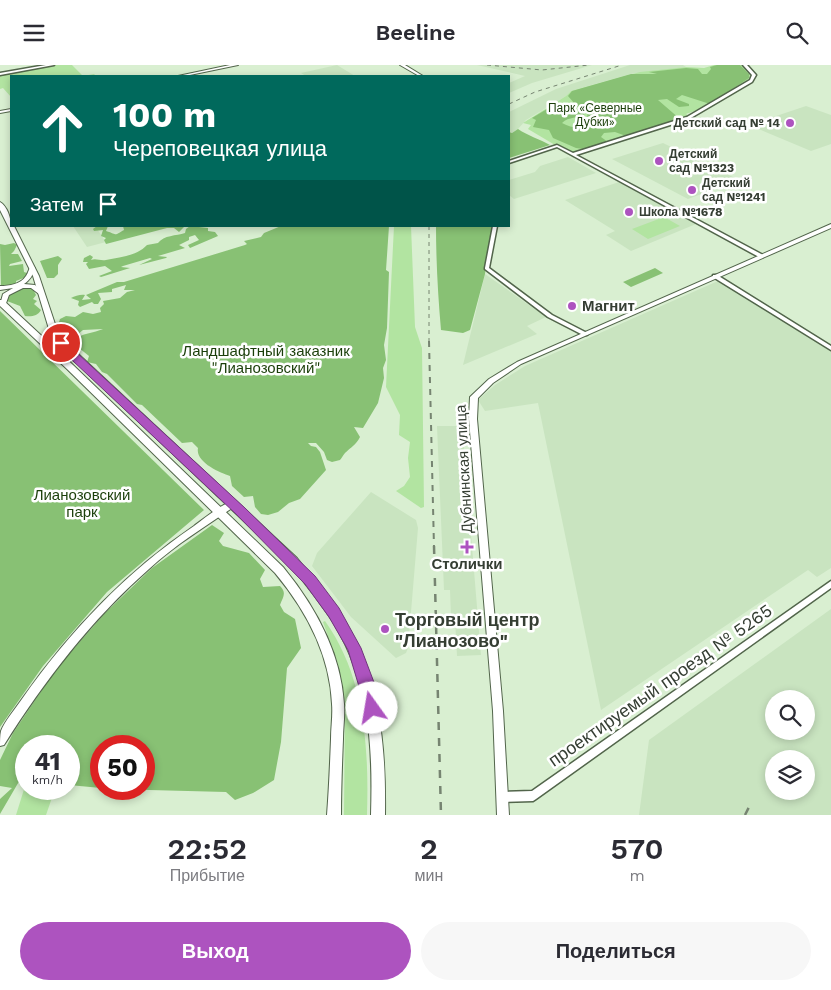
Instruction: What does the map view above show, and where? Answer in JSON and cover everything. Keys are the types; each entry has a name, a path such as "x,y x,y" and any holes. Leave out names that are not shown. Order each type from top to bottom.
{"main road":[{"path":"0,204 8,213"},
{"path":"12,227 32,268 52,331 61,343 293,561 324,599 354,648 367,685 375,722 379,757 378,815"},
{"path":"2,303 279,570 303,600 312,614 330,660 338,704 334,815"}],"street":[{"path":"0,74 52,65"},
{"path":"185,75 236,65"},
{"path":"402,65 419,75"},
{"path":"574,154 692,116 751,81 754,75 745,65"},
{"path":"510,162 557,146 761,256"},
{"name":"Дубнинская улица","path":"504,815 498,711 472,401 477,393 491,381 513,367 831,226"},
{"path":"495,227 487,268 550,316 585,334"},
{"path":"0,288 11,287 23,282 30,276 32,268"},
{"path":"715,277 831,348"},
{"path":"2,303 6,294 16,288 33,286 41,293"},
{"path":"0,741 48,670 92,617 152,562 232,504"},
{"name":"проектируемый проезд № 5265","path":"503,797 533,796 831,584"}],"shaded area":[{"path":"337,65 353,75 304,75 301,73"},
{"path":"477,65 592,65 532,83 510,93 510,83 525,76"},
{"path":"630,65 683,65 686,67 631,74 571,91 526,120 518,129 510,132 510,112 556,89"},
{"name":"Детский сад № 14","path":"806,106 831,115 831,144 811,151 749,125"},
{"path":"663,143 739,180 688,199 612,159"},
{"path":"568,157 596,173 514,199 510,196 510,180 535,172 540,166"},
{"name":"Школа №1678","path":"619,182 696,224 631,251 606,235 615,231 565,200"},
{"path":"74,227 96,227 106,242 87,247"},
{"path":"485,274 546,317 527,326 537,334 463,365"},
{"path":"718,281 831,350 831,568 817,577 808,570 601,710 538,403 485,411 478,400 495,385 525,366"},
{"path":"437,426 462,426 481,655 457,656 455,618 451,617 450,590 444,590"},
{"path":"371,492 416,520 418,528 408,648 406,653 396,658 351,617 312,566 317,553"},
{"path":"831,609 831,815 639,815 649,740"}],"green space":[{"path":"55,65 72,65 82,75 10,75 10,96 3,88 0,89 0,75"},
{"name":"Парк «Северные Дубки»","path":"714,65 742,65 751,74 750,79 706,107 686,114 689,116 686,118 681,116 679,117 682,119 574,153 555,145 528,129 531,125 523,123 571,91 640,72 686,67 704,68"},
{"name":"Парк «Северные Дубки»","path":"717,65 740,65 749,74 749,78 710,104 682,95 676,99 689,104 689,106 679,107 667,99 658,100 680,119 626,136 615,132 604,133 601,137 608,142 583,149 553,138 549,130 533,127 536,120 532,118 547,109 567,110 561,114 563,116 570,114 570,111 585,114 568,119 562,123 570,126 585,127 593,124 587,117 588,112 584,108 568,106 574,103 568,96 572,91 631,74 657,74 649,72 686,68 698,69 702,74 707,74 711,69 710,67"},
{"path":"518,129 550,145 510,158 510,132"},
{"path":"664,217 680,226 648,239 632,229"},
{"path":"96,227 108,227 106,231 116,234 124,230 123,227 184,227 179,232 174,228 167,228 106,244 104,240 106,238 101,236 103,230 94,231 93,229"},
{"path":"189,227 208,228 208,231 215,232 218,236 190,248 188,245 199,240 195,235 189,237 189,240 179,245 185,248 158,256 166,258 139,265 152,259 150,258 123,266 121,267 130,268 101,277 99,276 112,271 105,266 89,269 86,264 88,262 83,262 84,258 90,255 93,257 91,260 104,260 133,254 147,245 158,243 167,237 185,233"},
{"name":"Ландшафтный заказник \"Лианозовский\"","path":"279,227 389,227 386,270 389,272 387,328 384,345 386,360 378,403 363,428 354,427 360,437 340,460 332,462 327,460 324,452 316,443 308,443 316,447 320,452 326,470 300,499 289,503 278,512 268,515 261,514 255,507 253,496 244,497 232,486 230,476 215,470 204,462 200,458 198,448 192,442 182,443 142,405 137,404 107,374 102,372 96,364 87,362 89,356 73,340 103,329 83,330 78,334 67,337 59,322 60,319 66,316 75,317 83,312 93,314 101,312 100,308 104,304 103,301 120,298 127,292 135,290 124,290 126,285 112,289 112,292 98,293 101,299 98,304 92,302 80,307 78,305 79,301 71,298 73,297 85,295 82,300 91,299 86,295 117,282 124,282 245,245 247,244 244,241 261,237 264,233"},
{"path":"394,227 411,227 415,327 422,348 424,507 421,508 396,491 404,486 410,477 408,458 410,442 399,435 400,415 386,387"},
{"path":"436,227 492,227 485,274 470,330 463,333 441,330"},
{"path":"14,243 17,245 11,254 18,254 22,261 10,264 9,266 23,264 24,272 27,273 26,277 16,281 16,284 9,287 1,287 0,244"},
{"path":"58,256 62,259 58,265 58,274 54,278 47,278 40,261"},
{"path":"655,268 663,273 631,287 623,282"},
{"path":"26,288 33,289 36,295 33,299 37,301 34,304 41,310 34,316 25,316 20,306 7,301 9,292"},
{"name":"Лианозовский парк","path":"0,311 204,510 107,592 43,666 0,727"},
{"path":"212,525 224,533 219,541 223,546 249,553 265,570 260,579 263,587 280,586 282,588 284,593 280,605 284,612 295,619 301,648 287,668 281,742 274,780 253,793 235,800 226,792 155,790 155,735 90,735 90,787 80,786 80,735 15,735 15,788 0,814 0,799 12,788 0,786 0,760 13,733 56,669 105,613 152,568"},
{"path":"325,621 349,666 362,714 367,764 367,815 344,815 345,703 337,661 323,622"},
{"path":"21,800 51,800 46,815 16,815"}],"railway":[{"path":"487,65 542,70 589,65"},
{"path":"510,104 535,92 622,65"},
{"path":"429,227 429,341"},
{"path":"429,341 434,547"},
{"path":"434,546 441,815"},
{"path":"745,815 752,801"}],"place":[{"name":"Детский сад № 14","path":"790,123"},
{"name":"Детский сад №1323","path":"659,161"},
{"name":"Детский сад №1241","path":"692,190"},
{"name":"Школа №1678","path":"629,212"},
{"name":"Магнит","path":"572,306"},
{"name":"Столички","path":"467,547"},
{"name":"Торговый центр \"Лианозово\"","path":"385,629"}],"route":[{"path":"61,343 293,561 310,580 334,612 354,648 367,685 372,708"}]}
